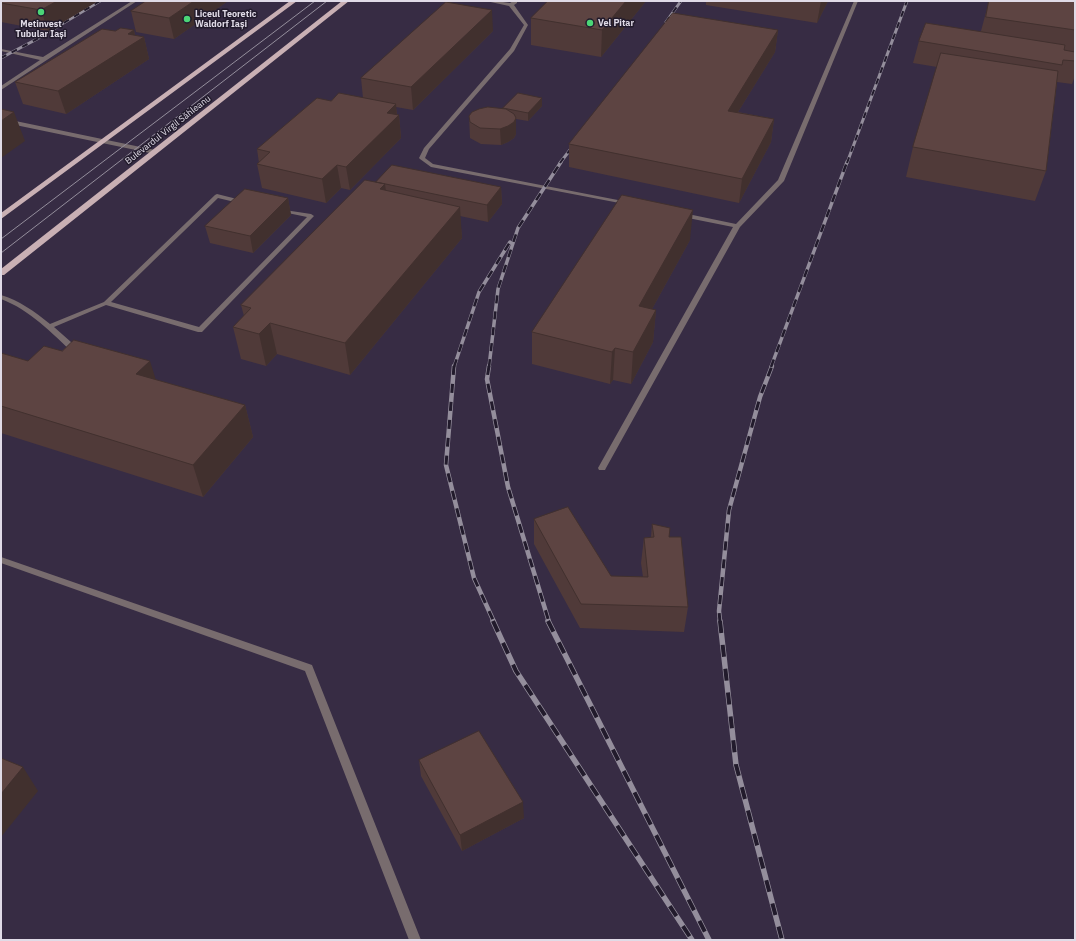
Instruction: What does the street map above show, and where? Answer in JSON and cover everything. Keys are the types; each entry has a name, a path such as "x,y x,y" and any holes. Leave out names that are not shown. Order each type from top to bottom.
{"main road":[{"path":"1,217 294,1"},
{"name":"Bulevardul Virgil Săhleanu","path":"1,273 346,1"}],"lane":[{"path":"1,88 135,1"},
{"path":"488,1 513,3 526,25 512,50 426,149 422,158 431,165 637,206"},
{"path":"602,468 737,226 781,181 856,1"},
{"path":"1,50 44,59"},
{"path":"1,120 155,152"},
{"path":"50,326 106,303 218,196 254,204"},
{"path":"106,303 200,330 311,216 275,209"},
{"path":"675,214 737,226"},
{"path":"1,297 9,300 50,326 81,355"},
{"path":"1,560 309,668 415,940"}],"shaded area":[{"path":"1,1 1075,1 1075,940 1,940"}],"building":[{"path":"1,1 57,1 41,10 1,3"},
{"path":"146,1 194,1 169,18 131,11"},
{"path":"548,1 626,1 602,30 531,18"},
{"path":"989,1 1075,1 1075,30 986,17"},
{"path":"446,2 492,10 411,87 361,78"},
{"path":"673,13 778,30 728,111 774,119 742,179 569,144"},
{"path":"926,23 1065,45 1064,50 1075,52 1075,61 1063,60 1062,65 919,41"},
{"path":"121,28 134,30 128,34 144,37 58,91 15,82 102,29 115,31"},
{"path":"941,53 1058,71 1046,171 913,147"},
{"path":"339,93 396,104 387,113 399,115 346,167 337,165 322,179 257,164 270,152 257,149 317,98 331,101"},
{"path":"518,93 542,98 528,113 503,108"},
{"path":"488,107 506,109 514,114 516,118 514,122 500,129 480,128 470,122 469,116 472,112"},
{"path":"1,109 14,112 1,121"},
{"path":"392,165 501,187 487,205 376,182"},
{"path":"365,180 385,184 380,189 460,207 345,343 270,323 259,334 233,327 251,308 241,305"},
{"path":"245,189 288,198 250,236 205,226"},
{"path":"622,195 693,210 639,306 656,310 633,352 615,348 612,352 532,332"},
{"path":"74,340 150,361 136,374 245,405 193,465 1,406 1,353 28,361 44,346 62,351"},
{"path":"568,507 611,576 648,577 644,538 654,537 652,524 670,528 669,537 681,537 688,607 581,604 534,519"},
{"path":"479,731 523,802 460,835 419,760"},
{"path":"1,758 23,767 1,794"}],"tram line":[{"path":"1,239 315,1"},
{"path":"1,253 327,1"}],"railway":[{"path":"1,58 37,39 100,1"},
{"path":"666,22 681,1"},
{"path":"847,163 907,1"},
{"path":"560,163 576,142"},
{"path":"489,367 498,289 518,228 561,162"},
{"path":"771,367 847,162"},
{"path":"454,367 479,292 510,242"},
{"path":"454,366 446,465 474,578 494,622"},
{"path":"489,366 487,379 508,487 549,622"},
{"path":"720,622 719,611 729,510 760,397 772,366"},
{"path":"493,621 516,671 692,940"},
{"path":"548,621 709,940"},
{"path":"720,621 736,765 782,940"}],"place":[{"name":"Metinvest Tubular Iași","path":"41,12"},
{"name":"Liceul Teoretic Waldorf Iași","path":"187,19"},
{"name":"Vel Pitar","path":"590,23"}]}
